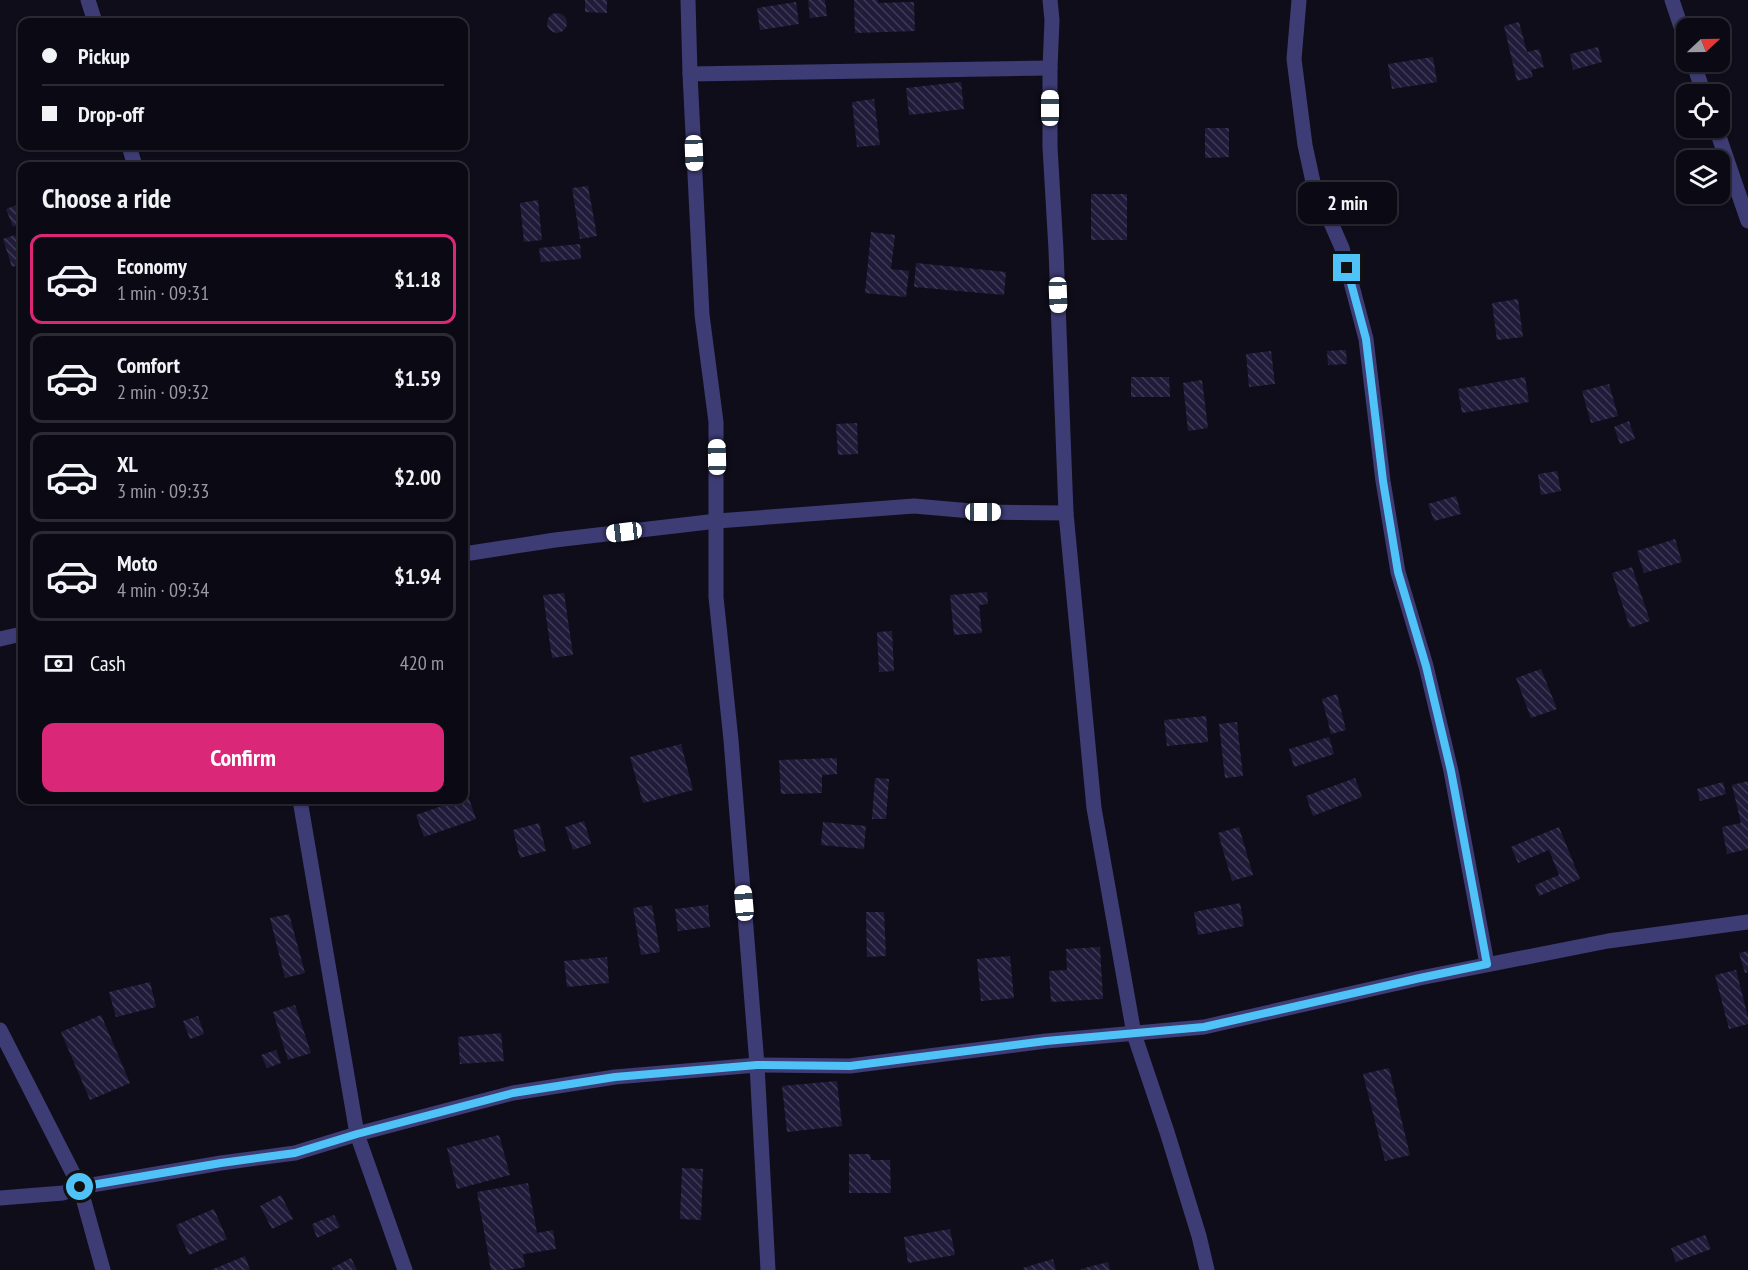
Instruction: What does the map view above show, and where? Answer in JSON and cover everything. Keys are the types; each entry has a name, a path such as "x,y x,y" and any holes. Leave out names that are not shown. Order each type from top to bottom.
{"street":[{"path":"88,0 93,18"},
{"path":"688,0 702,315 716,422 716,597 732,752 757,1065 768,1270"},
{"path":"1050,0 1052,20 1050,147 1066,513 1094,808 1134,1034 1167,1132 1207,1270"},
{"path":"1299,0 1294,59 1305,145 1313,182 1342,248 1366,339 1383,481 1398,572 1426,666 1451,771 1487,964"},
{"path":"1672,0 1678,18"},
{"path":"690,74 1050,68"},
{"path":"1719,138 1748,221"},
{"path":"468,553 717,521 914,506 983,512 1066,513"},
{"path":"0,639 18,635"},
{"path":"301,804 357,1134 405,1270"},
{"path":"0,1198 63,1193 80,1187 295,1153 357,1134 513,1093 615,1077 757,1065 850,1066 1046,1041 1204,1027 1487,964 1608,941 1748,922"},
{"path":"0,1030 80,1187 103,1270"}],"building":[{"path":"585,0 607,0 607,13 585,12"},
{"path":"808,0 825,0 827,16 810,18"},
{"path":"854,0 878,0 878,3 914,2 915,31 855,33"},
{"path":"796,2 799,24 760,30 757,8"},
{"path":"553,13 561,13 567,19 567,27 561,33 553,33 547,27 547,19"},
{"path":"1519,22 1527,52 1539,49 1544,67 1531,70 1533,77 1517,81 1504,26"},
{"path":"1598,47 1602,62 1573,70 1570,54"},
{"path":"1433,57 1437,82 1392,89 1388,64"},
{"path":"961,82 964,109 909,115 906,88"},
{"path":"874,99 880,145 857,147 852,102"},
{"path":"1205,128 1229,128 1229,157 1205,158"},
{"path":"588,186 597,236 580,239 572,188"},
{"path":"1091,194 1127,194 1127,240 1091,240"},
{"path":"538,200 542,240 524,242 520,203"},
{"path":"18,204 18,225 13,227 6,209"},
{"path":"871,232 895,235 891,269 909,271 906,297 865,293"},
{"path":"15,235 18,244 18,265 12,267 3,239"},
{"path":"580,244 581,259 541,262 539,248"},
{"path":"916,263 1006,272 1004,295 914,287"},
{"path":"1518,299 1523,337 1497,340 1492,303"},
{"path":"1346,350 1347,364 1328,365 1327,351"},
{"path":"1271,351 1275,384 1249,387 1246,354"},
{"path":"1131,377 1169,377 1170,397 1131,397"},
{"path":"1525,377 1529,402 1462,413 1458,389"},
{"path":"1202,380 1208,428 1188,431 1183,383"},
{"path":"1609,384 1618,416 1591,423 1582,391"},
{"path":"1629,421 1635,439 1620,444 1614,427"},
{"path":"857,423 858,454 838,455 836,424"},
{"path":"1557,471 1561,491 1541,495 1538,474"},
{"path":"1456,496 1461,514 1434,521 1428,504"},
{"path":"1675,539 1682,562 1644,573 1637,551"},
{"path":"1632,567 1650,621 1630,628 1612,573"},
{"path":"987,592 988,604 979,605 982,633 954,635 950,595"},
{"path":"564,593 573,655 552,658 543,595"},
{"path":"892,631 894,671 879,672 877,632"},
{"path":"1541,669 1557,709 1531,718 1516,678"},
{"path":"1337,694 1346,730 1331,734 1322,699"},
{"path":"1206,716 1208,742 1167,746 1164,720"},
{"path":"1237,722 1243,776 1225,778 1219,724"},
{"path":"1329,737 1334,754 1294,767 1289,749"},
{"path":"681,744 693,790 643,803 630,757"},
{"path":"837,758 837,774 822,775 822,793 781,794 779,760"},
{"path":"875,778 889,779 886,819 872,819"},
{"path":"1355,778 1362,797 1313,816 1306,796"},
{"path":"1748,781 1748,849 1727,854 1722,827 1741,823 1732,785"},
{"path":"1723,782 1726,794 1700,801 1697,789"},
{"path":"468,796 476,819 424,837 416,815 448,804 468,804"},
{"path":"584,821 591,844 573,850 565,827"},
{"path":"823,822 866,826 864,849 821,845"},
{"path":"539,823 546,851 520,858 513,830"},
{"path":"1239,827 1253,875 1232,881 1218,833"},
{"path":"1559,827 1580,879 1539,896 1535,885 1559,875 1549,850 1518,863 1511,847"},
{"path":"1240,903 1244,926 1198,935 1194,912"},
{"path":"652,905 660,952 641,955 633,908"},
{"path":"708,905 710,927 678,931 675,909"},
{"path":"866,912 884,912 886,956 867,957"},
{"path":"289,914 305,973 285,978 270,918"},
{"path":"1100,947 1103,999 1051,1002 1049,971 1067,970 1066,949"},
{"path":"1748,951 1748,972 1745,973 1739,953"},
{"path":"1010,956 1014,998 981,1001 977,959"},
{"path":"607,957 609,983 567,987 564,961"},
{"path":"1736,970 1748,1024 1729,1029 1715,975"},
{"path":"150,982 156,1007 116,1017 109,992"},
{"path":"295,1005 311,1053 288,1060 273,1012"},
{"path":"101,1015 130,1083 90,1100 61,1032"},
{"path":"198,1016 204,1034 190,1039 183,1021"},
{"path":"501,1033 504,1061 460,1064 458,1037"},
{"path":"276,1050 281,1063 267,1068 261,1055"},
{"path":"1389,1068 1410,1155 1385,1161 1363,1074"},
{"path":"837,1081 842,1126 787,1132 782,1086"},
{"path":"499,1135 510,1175 457,1189 447,1148"},
{"path":"849,1154 870,1154 871,1160 890,1160 891,1193 849,1193"},
{"path":"682,1168 703,1169 701,1220 680,1219"},
{"path":"528,1183 537,1233 553,1230 556,1249 523,1254 525,1267 491,1270 477,1192"},
{"path":"281,1195 293,1219 272,1229 260,1206"},
{"path":"214,1209 227,1239 189,1255 176,1225"},
{"path":"334,1215 340,1227 317,1238 312,1224"},
{"path":"950,1229 955,1255 908,1263 904,1237"},
{"path":"1705,1235 1711,1249 1676,1262 1671,1248"},
{"path":"245,1256 250,1270 211,1270"},
{"path":"351,1258 357,1270 334,1270 332,1268"},
{"path":"1053,1259 1056,1270 1024,1270 1023,1268"},
{"path":"1108,1262 1110,1270 1081,1270 1081,1269"}],"route":[{"path":"80,1187 295,1153 357,1134 513,1093 615,1077 757,1065 850,1066 1046,1041 1204,1027 1487,964 1451,771 1426,666 1398,572 1383,481 1366,339 1347,268"}]}
